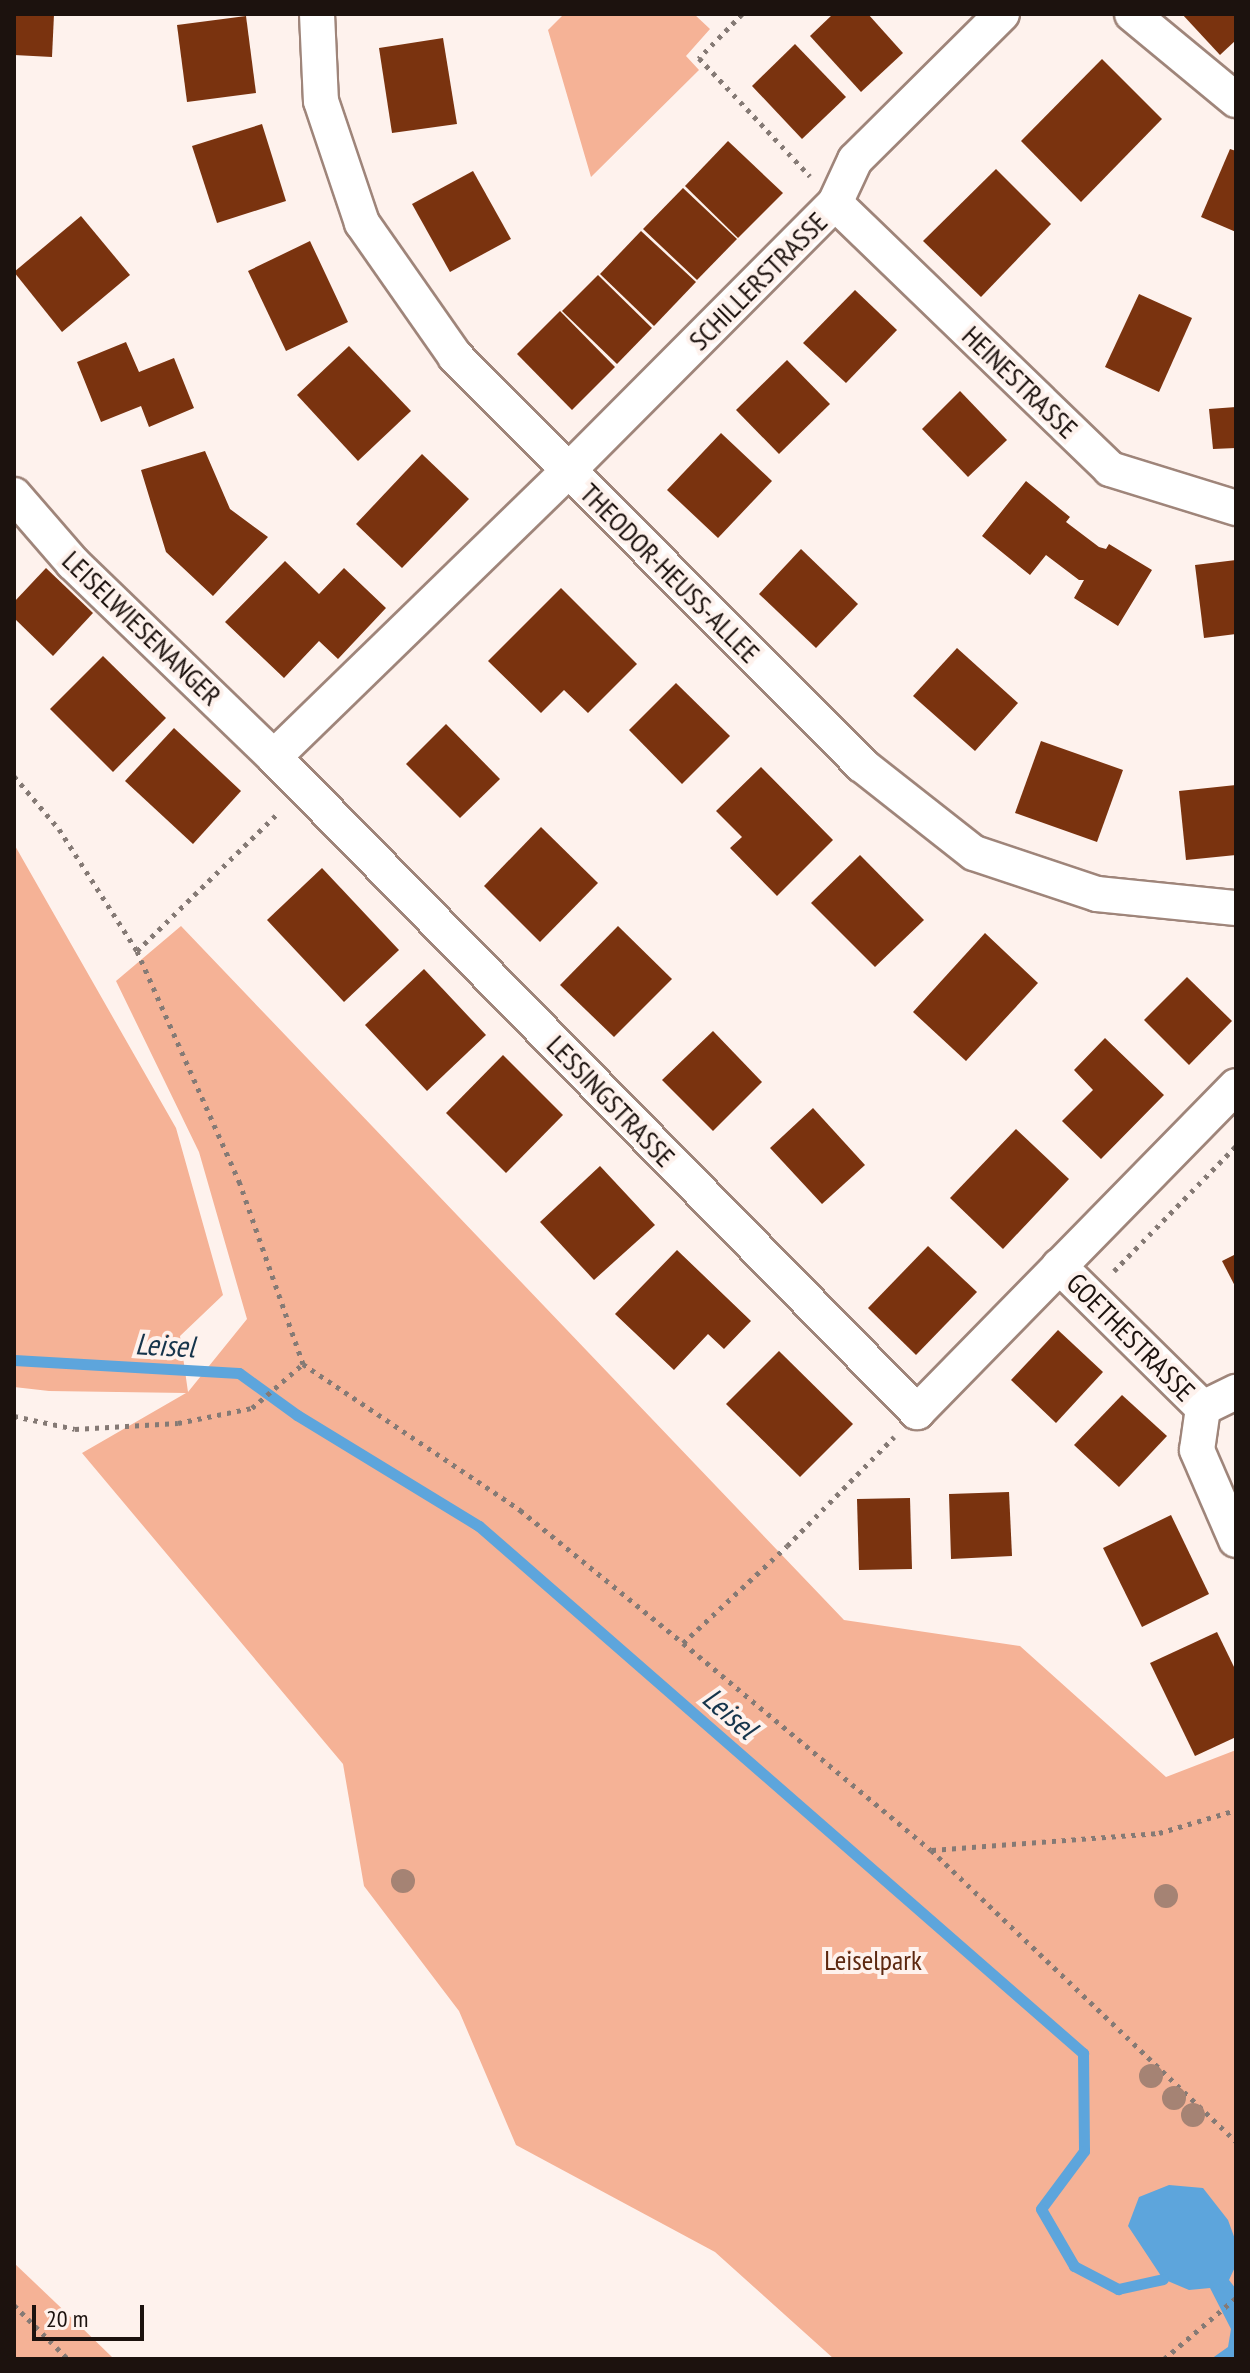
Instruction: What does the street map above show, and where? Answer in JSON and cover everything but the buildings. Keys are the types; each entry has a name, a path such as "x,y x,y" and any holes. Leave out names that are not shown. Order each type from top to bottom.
{"street":[{"name":"THEODOR-HEUSS-ALLEE","path":"317,14 321,101 362,223 455,356 862,765 974,853 1097,894 1236,908"},
{"path":"1132,14 1236,100"},
{"name":"SCHILLERSTRASSE","path":"568,471 835,203 855,160 981,21"},
{"name":"HEINESTRASSE","path":"835,203 1110,469 1236,508"},
{"path":"274,757 568,471"},
{"name":"LEISELWIESENANGER","path":"14,495 73,563 274,757"},
{"name":"LESSINGSTRASSE","path":"274,757 917,1412"},
{"path":"917,1412 1236,1086"},
{"name":"GOETHESTRASSE","path":"1059,1266 1203,1408"},
{"name":"GOETHESTRASSE","path":"1203,1408 1236,1392"},
{"name":"GOETHESTRASSE","path":"1203,1408 1197,1450 1236,1540"}],"path":[{"path":"742,14 699,58 835,203"},
{"path":"14,776 59,829 137,951 239,1181 303,1364 520,1510 683,1643 931,1850 1236,2141"},
{"path":"137,951 304,787"},
{"path":"1090,1296 1236,1146"},
{"path":"14,1416 75,1429 178,1423 252,1408 303,1364"},
{"path":"683,1643 787,1546 917,1412"},
{"path":"931,1850 1159,1833 1236,1810"},
{"path":"1164,2359 1236,2298"},
{"path":"14,2305 68,2359"},
{"path":"56,2359 61,2353"}],"green space":[{"path":"564,14 694,14 710,29 686,56 699,70 591,177 548,30"},
{"name":"Leiselpark","path":"14,844 176,1128 223,1295 180,1336 188,1392 247,1319 199,1152 116,981 181,926 844,1620 1020,1646 1166,1777 1236,1750 1236,2359 834,2359 715,2252 516,2145 459,2011 364,1886 343,1764 82,1453 186,1393 49,1391 14,1387"},
{"path":"14,2263 77,2323 114,2359 14,2359"}],"water":[{"path":"1169,2185 1203,2188 1228,2220 1236,2242 1236,2265 1229,2280 1236,2289 1236,2359 1211,2359 1228,2347 1231,2329 1210,2288 1189,2290 1163,2279 1128,2226 1139,2197"}],"waterway":[{"name":"Leisel","path":"14,1360 239,1373 297,1415 479,1526 1083,2053 1084,2151 1041,2209 1074,2266 1118,2289 1163,2279"}]}
